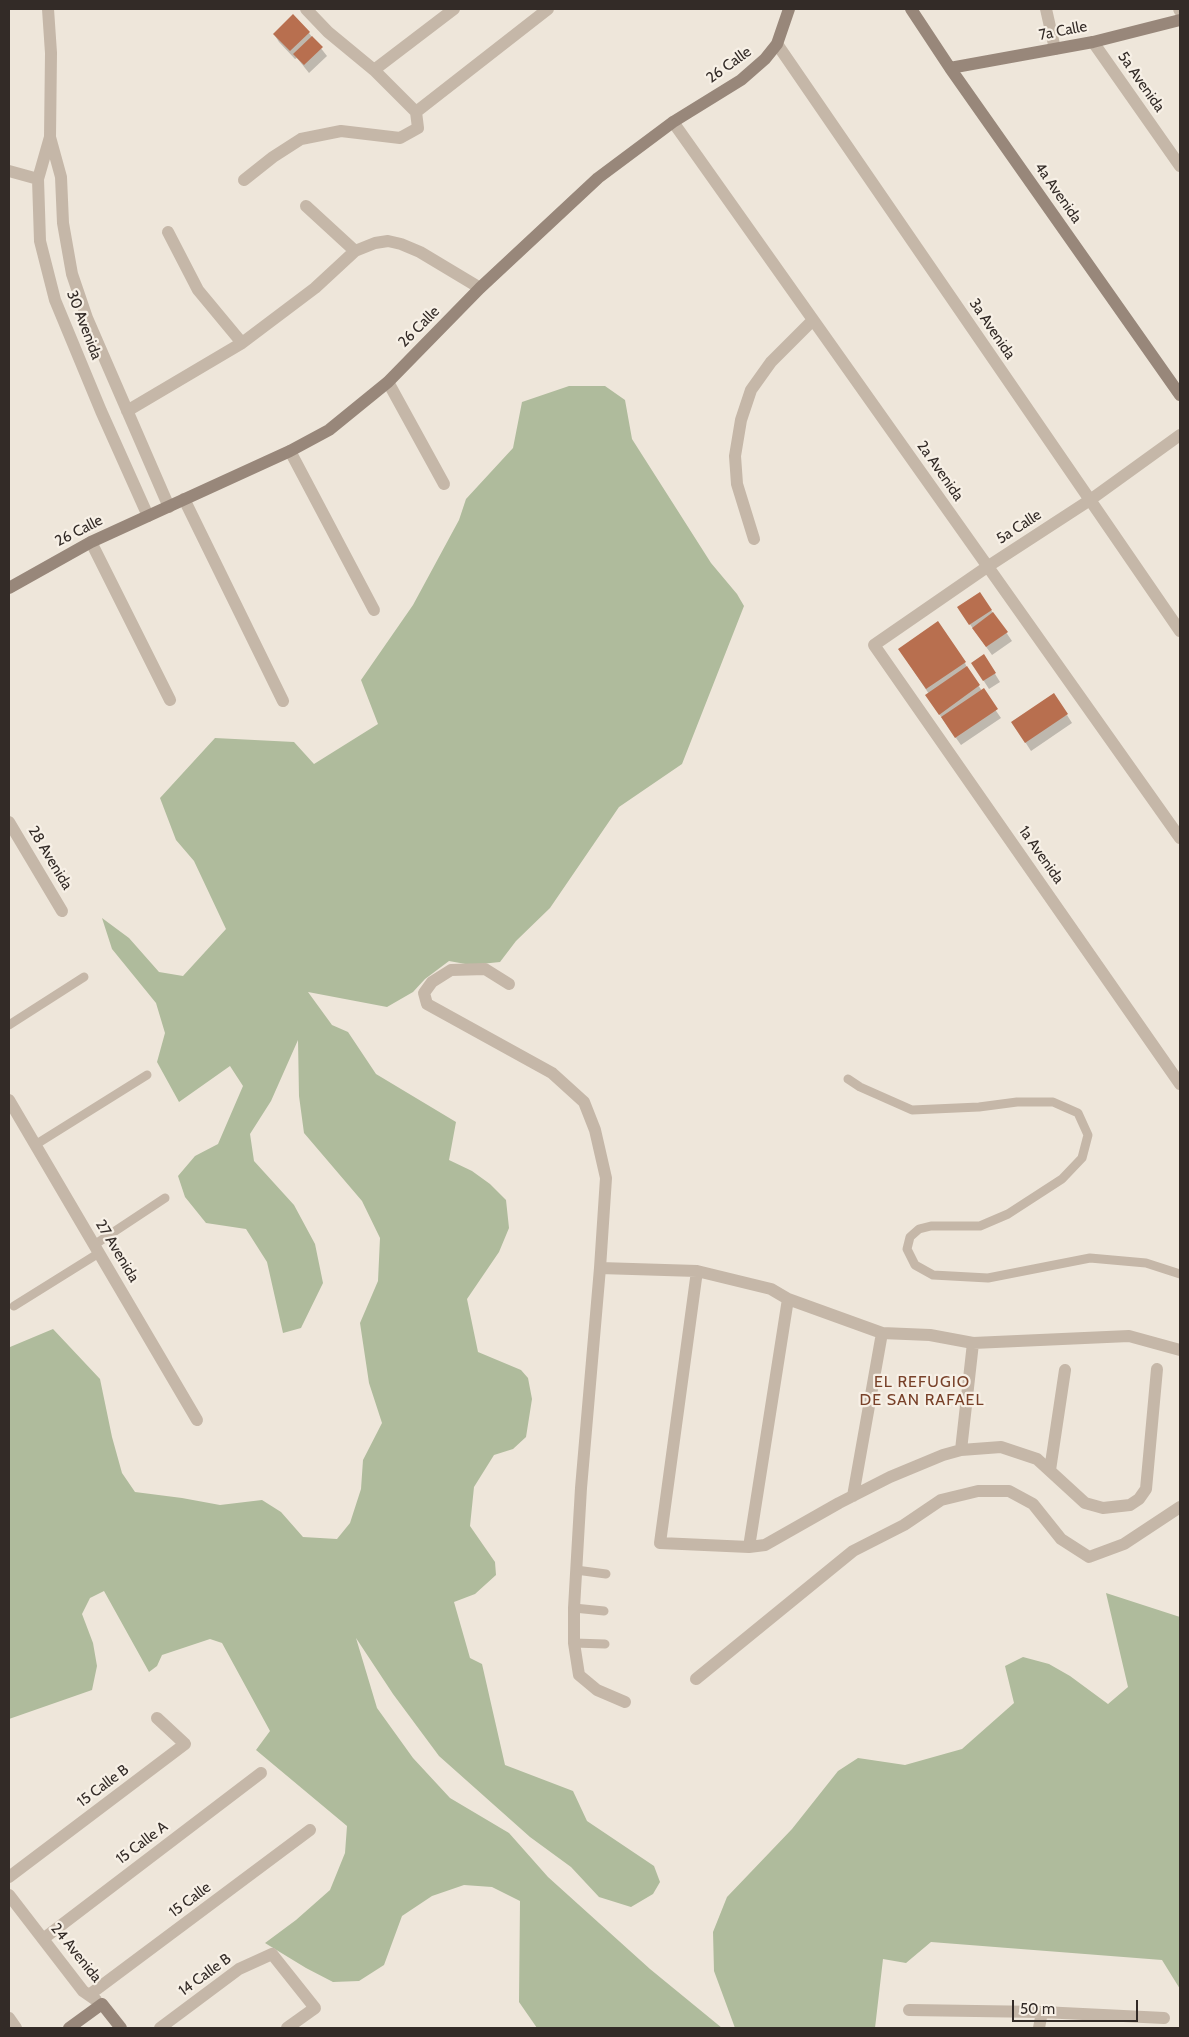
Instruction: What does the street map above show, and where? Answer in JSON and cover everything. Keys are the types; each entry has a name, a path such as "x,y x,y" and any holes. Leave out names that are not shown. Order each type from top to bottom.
{"street":[{"name":"30 Avenida","path":"48,9 51,54 50,137 38,179 40,241 55,300 97,402 148,516"},
{"path":"244,180 274,156 301,139 341,131 400,138 418,128 416,112 374,70 328,32 306,9"},
{"path":"374,70 454,9"},
{"path":"416,112 548,9"},
{"name":"26 Calle","path":"9,588 91,542 290,451 329,430 388,382 480,288 598,178 673,122 741,80 765,59 777,44 789,9"},
{"name":"4a Avenida","path":"911,9 950,68 1180,395"},
{"path":"1046,9 1055,48"},
{"name":"7a Calle","path":"950,68 1093,42 1180,20"},
{"name":"5a Avenida","path":"1093,42 1180,166"},
{"name":"3a Avenida","path":"777,44 1180,631"},
{"name":"2a Avenida","path":"673,122 1180,838"},
{"name":"30 Avenida","path":"50,137 61,177 64,224 72,274 87,318 169,507"},
{"path":"9,171 38,179"},
{"path":"306,206 355,251"},
{"path":"168,232 198,290 242,343"},
{"path":"126,411 242,343 315,288 355,251 375,243 388,241 420,252 480,288"},
{"path":"754,539 738,484 735,456 740,420 751,390 771,362 813,320"},
{"path":"388,382 444,484"},
{"name":"5a Calle","path":"874,645 987,566 1090,500 1180,435"},
{"path":"290,451 374,610"},
{"path":"184,499 283,702"},
{"path":"91,542 170,700"},
{"name":"1a Avenida","path":"874,645 1180,1081"},
{"name":"28 Avenida","path":"9,822 62,911"},
{"path":"509,984 485,970 451,970 432,982 424,993 427,1004 552,1073 584,1102 594,1130 606,1178 576,1570 574,1643 579,1675 597,1690 625,1702"},
{"name":"27 Avenida","path":"9,1100 197,1420"},
{"path":"600,1268 697,1271 771,1290 788,1299 882,1333 930,1336 973,1343 1129,1336 1180,1350"},
{"path":"697,1271 660,1543 749,1547 765,1545 890,1477 943,1455 961,1450 1001,1447 1037,1459 1085,1503 1103,1508 1130,1505 1140,1499 1146,1489 1157,1369"},
{"path":"749,1547 788,1299"},
{"path":"853,1496 882,1333"},
{"path":"961,1450 973,1343"},
{"path":"1050,1470 1065,1370"},
{"path":"696,1679 853,1550 904,1525 941,1500 978,1491 1009,1491 1033,1504 1061,1539 1089,1557 1124,1544 1180,1507"},
{"name":"15 Calle B","path":"9,1877 185,1744 157,1718"},
{"name":"15 Calle A","path":"43,1939 261,1773"},
{"name":"15 Calle","path":"89,1995 310,1830"},
{"name":"24 Avenida","path":"9,1894 83,1991 102,2004 121,2028"},
{"name":"14 Calle B","path":"160,2028 239,1969 272,1954 315,2008 287,2028"},
{"path":"69,2028 102,2004"},
{"path":"909,2010 1042,2012 1164,2018"},
{"path":"1039,2028 1042,2012"},
{"path":"9,2018 16,2028"}],"lane":[{"path":"9,1024 84,977"},
{"path":"35,1145 147,1075"},
{"path":"848,1079 860,1087 912,1110 979,1107 1017,1102 1053,1102 1078,1113 1088,1135 1082,1158 1062,1179 1008,1214 980,1226 931,1226 919,1229 910,1237 907,1249 915,1265 933,1275 988,1278 1090,1258 1146,1263 1180,1274"},
{"path":"14,1306 97,1249 165,1198"},
{"path":"576,1570 606,1574"},
{"path":"574,1608 604,1611"},
{"path":"574,1643 605,1644"}],"green space":[{"path":"569,386 605,386 625,400 632,439 711,563 737,594 744,606 682,764 619,807 550,908 516,941 500,962 471,965 449,961 425,979 413,992 387,1007 308,992 332,1025 348,1032 376,1074 456,1122 449,1160 472,1171 490,1184 506,1200 509,1228 499,1252 467,1299 478,1352 521,1370 528,1378 532,1399 526,1437 513,1449 494,1455 474,1487 470,1526 495,1562 496,1575 475,1594 454,1602 470,1658 482,1664 505,1765 573,1791 587,1821 654,1866 660,1882 653,1894 631,1907 599,1897 571,1867 530,1837 439,1756 393,1694 356,1638 377,1708 413,1758 450,1798 509,1833 548,1877 650,1969 722,2028 537,2028 519,2002 520,1901 492,1887 464,1885 432,1896 402,1916 384,1965 359,1981 333,1982 265,1943 296,1920 330,1890 345,1853 347,1826 256,1750 270,1731 222,1643 210,1639 162,1655 157,1666 149,1672 104,1591 90,1598 82,1614 93,1643 97,1666 92,1690 9,1719 9,1344 10,1347 53,1329 100,1379 112,1437 122,1473 135,1492 220,1505 262,1500 281,1512 303,1537 337,1539 350,1523 361,1489 363,1460 382,1423 369,1383 360,1323 378,1281 380,1238 362,1201 304,1133 299,1096 298,1040 271,1101 250,1134 254,1161 294,1205 315,1244 323,1283 301,1328 283,1333 267,1262 246,1229 206,1223 185,1197 178,1176 195,1156 218,1144 243,1086 230,1066 179,1102 157,1062 165,1033 156,1003 112,949 102,918 129,938 159,972 183,976 226,929 194,861 176,840 160,798 215,738 294,742 314,764 378,724 361,680 413,605 459,520 466,499 513,448 522,402"},
{"path":"1106,1593 1180,1617 1180,1989 1162,1960 931,1942 906,1963 883,1959 875,2028 735,2028 714,1971 713,1932 727,1897 792,1829 838,1771 858,1758 905,1765 962,1749 1014,1703 1005,1666 1023,1657 1049,1664 1070,1676 1108,1704 1128,1687"}],"building":[{"path":"293,14 310,32 290,51 273,34"},
{"path":"312,36 323,47 304,65 293,54"},
{"path":"980,592 992,610 969,625 957,607"},
{"path":"993,612 1008,632 986,647 972,628"},
{"path":"938,621 966,662 926,689 898,649"},
{"path":"984,654 996,673 983,681 971,663"},
{"path":"967,666 980,685 939,715 925,695"},
{"path":"984,688 998,709 955,738 941,717"},
{"path":"1054,693 1068,714 1025,743 1011,722"}],"district":[{"name":"EL REFUGIO DE SAN RAFAEL","path":"922,1391"}]}
